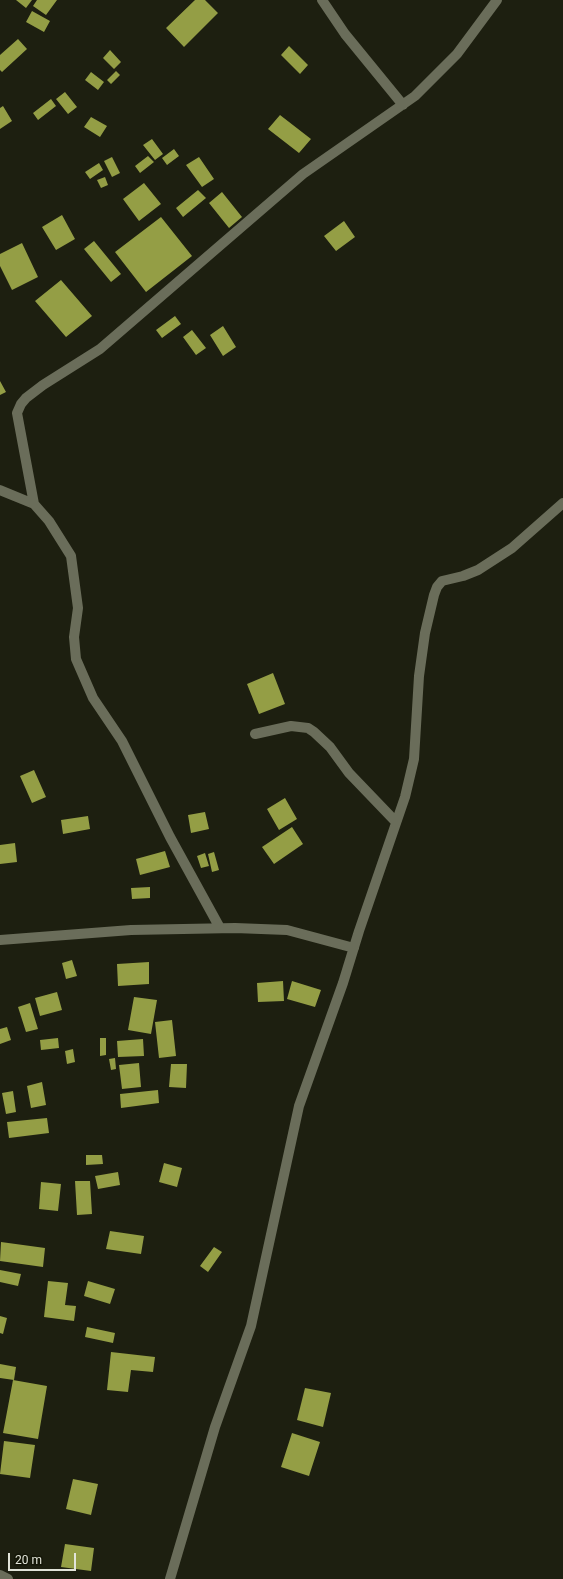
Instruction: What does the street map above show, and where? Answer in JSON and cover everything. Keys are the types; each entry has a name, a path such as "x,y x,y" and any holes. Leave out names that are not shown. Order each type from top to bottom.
{"street":[{"path":"322,0 346,34 403,105"},
{"path":"34,504 18,413 21,404 26,398 43,385 100,349 303,174 415,96 457,54 497,0"},
{"path":"0,490 34,504 49,521 71,556 78,608 74,636 76,659 93,698 122,741 170,837 220,928"},
{"path":"170,1579 215,1427 251,1326 299,1106 343,983 405,797 414,759 419,676 429,609 437,588 442,581 463,576 489,564 512,548 563,503"},
{"path":"255,734 291,726 300,726 314,732 330,747 349,773 396,822"},
{"path":"0,940 131,930 220,928 287,930 354,948"},
{"path":"0,1575 8,1579"}],"building":[{"path":"16,0 32,0 26,8"},
{"path":"37,0 57,0 46,15 33,6"},
{"path":"195,0 205,0 218,13 184,47 166,28"},
{"path":"32,11 50,21 44,32 26,22"},
{"path":"18,39 27,49 2,72 0,70 0,55"},
{"path":"289,46 308,65 300,74 281,55"},
{"path":"110,50 121,62 114,69 103,58"},
{"path":"116,71 120,75 111,84 107,80"},
{"path":"91,72 104,82 98,90 85,80"},
{"path":"65,92 77,107 68,114 56,99"},
{"path":"51,99 56,106 38,120 33,113"},
{"path":"3,106 12,121 0,129 0,108"},
{"path":"280,115 311,139 299,153 268,129"},
{"path":"91,117 107,126 100,137 84,127"},
{"path":"152,139 163,154 155,160 143,145"},
{"path":"174,149 179,156 167,165 162,158"},
{"path":"148,156 154,162 140,173 135,166"},
{"path":"112,157 120,173 112,177 104,161"},
{"path":"199,157 214,179 202,187 186,165"},
{"path":"99,163 103,170 90,179 85,172"},
{"path":"105,177 108,185 101,188 97,180"},
{"path":"144,183 161,204 139,221 123,199"},
{"path":"198,190 206,198 183,217 176,208"},
{"path":"222,192 242,217 229,228 209,203"},
{"path":"62,215 75,239 56,250 42,227"},
{"path":"161,217 192,256 146,292 115,252"},
{"path":"344,221 355,237 336,251 324,236"},
{"path":"94,241 121,274 111,282 84,249"},
{"path":"22,243 38,277 12,290 0,266 0,254"},
{"path":"61,280 92,316 66,337 35,301"},
{"path":"175,316 181,324 162,338 156,330"},
{"path":"223,326 236,347 223,356 210,335"},
{"path":"192,330 206,348 196,355 183,337"},
{"path":"0,381 6,392 0,395"},
{"path":"273,673 285,704 259,714 247,684"},
{"path":"34,770 46,797 32,803 20,776"},
{"path":"285,798 297,819 279,830 267,809"},
{"path":"205,812 209,829 191,833 188,815"},
{"path":"88,816 90,829 63,834 61,820"},
{"path":"292,827 303,844 274,864 262,847"},
{"path":"15,843 17,862 0,864 0,845"},
{"path":"165,851 170,867 140,875 136,859"},
{"path":"214,852 219,870 212,872 208,854"},
{"path":"205,853 209,866 201,868 197,856"},
{"path":"150,887 150,898 132,899 131,888"},
{"path":"72,960 77,976 66,979 62,963"},
{"path":"149,962 149,984 118,986 117,964"},
{"path":"283,981 284,1001 258,1002 257,983"},
{"path":"292,981 321,990 315,1007 287,999"},
{"path":"57,992 62,1010 40,1016 35,998"},
{"path":"134,997 157,1000 151,1034 128,1030"},
{"path":"30,1003 38,1029 26,1032 18,1007"},
{"path":"172,1020 176,1056 159,1058 155,1022"},
{"path":"7,1027 11,1040 0,1044 0,1029"},
{"path":"58,1038 59,1048 41,1050 40,1040"},
{"path":"100,1038 106,1038 106,1055 100,1056"},
{"path":"143,1039 144,1056 118,1057 117,1041"},
{"path":"73,1049 75,1062 67,1064 65,1051"},
{"path":"115,1058 116,1069 111,1070 109,1059"},
{"path":"139,1063 141,1087 122,1089 119,1065"},
{"path":"171,1064 187,1064 186,1088 169,1087"},
{"path":"42,1082 46,1105 31,1108 27,1086"},
{"path":"158,1090 159,1103 121,1108 120,1094"},
{"path":"13,1091 16,1112 6,1114 2,1093"},
{"path":"47,1118 49,1133 9,1138 7,1122"},
{"path":"86,1155 102,1155 103,1164 86,1165"},
{"path":"164,1163 182,1168 177,1187 159,1182"},
{"path":"118,1172 120,1185 98,1189 95,1176"},
{"path":"75,1181 90,1181 92,1214 77,1215"},
{"path":"41,1182 61,1184 58,1211 39,1209"},
{"path":"110,1231 144,1236 141,1254 106,1249"},
{"path":"1,1242 45,1248 43,1267 0,1261"},
{"path":"214,1247 222,1252 208,1272 200,1266"},
{"path":"0,1270 21,1274 18,1286 0,1282"},
{"path":"48,1281 68,1283 65,1305 76,1306 74,1321 44,1317"},
{"path":"88,1281 115,1289 110,1304 84,1296"},
{"path":"0,1316 7,1318 3,1334 0,1333"},
{"path":"87,1327 115,1333 113,1343 85,1337"},
{"path":"111,1352 155,1357 153,1372 131,1370 128,1392 107,1390"},
{"path":"0,1364 16,1367 14,1380 0,1378"},
{"path":"13,1380 47,1386 38,1439 3,1433"},
{"path":"305,1388 331,1393 323,1427 297,1420"},
{"path":"292,1433 320,1442 309,1476 281,1467"},
{"path":"4,1441 35,1445 30,1478 0,1474"},
{"path":"73,1479 98,1484 91,1515 66,1509"},
{"path":"65,1544 94,1548 91,1571 61,1567"}]}
